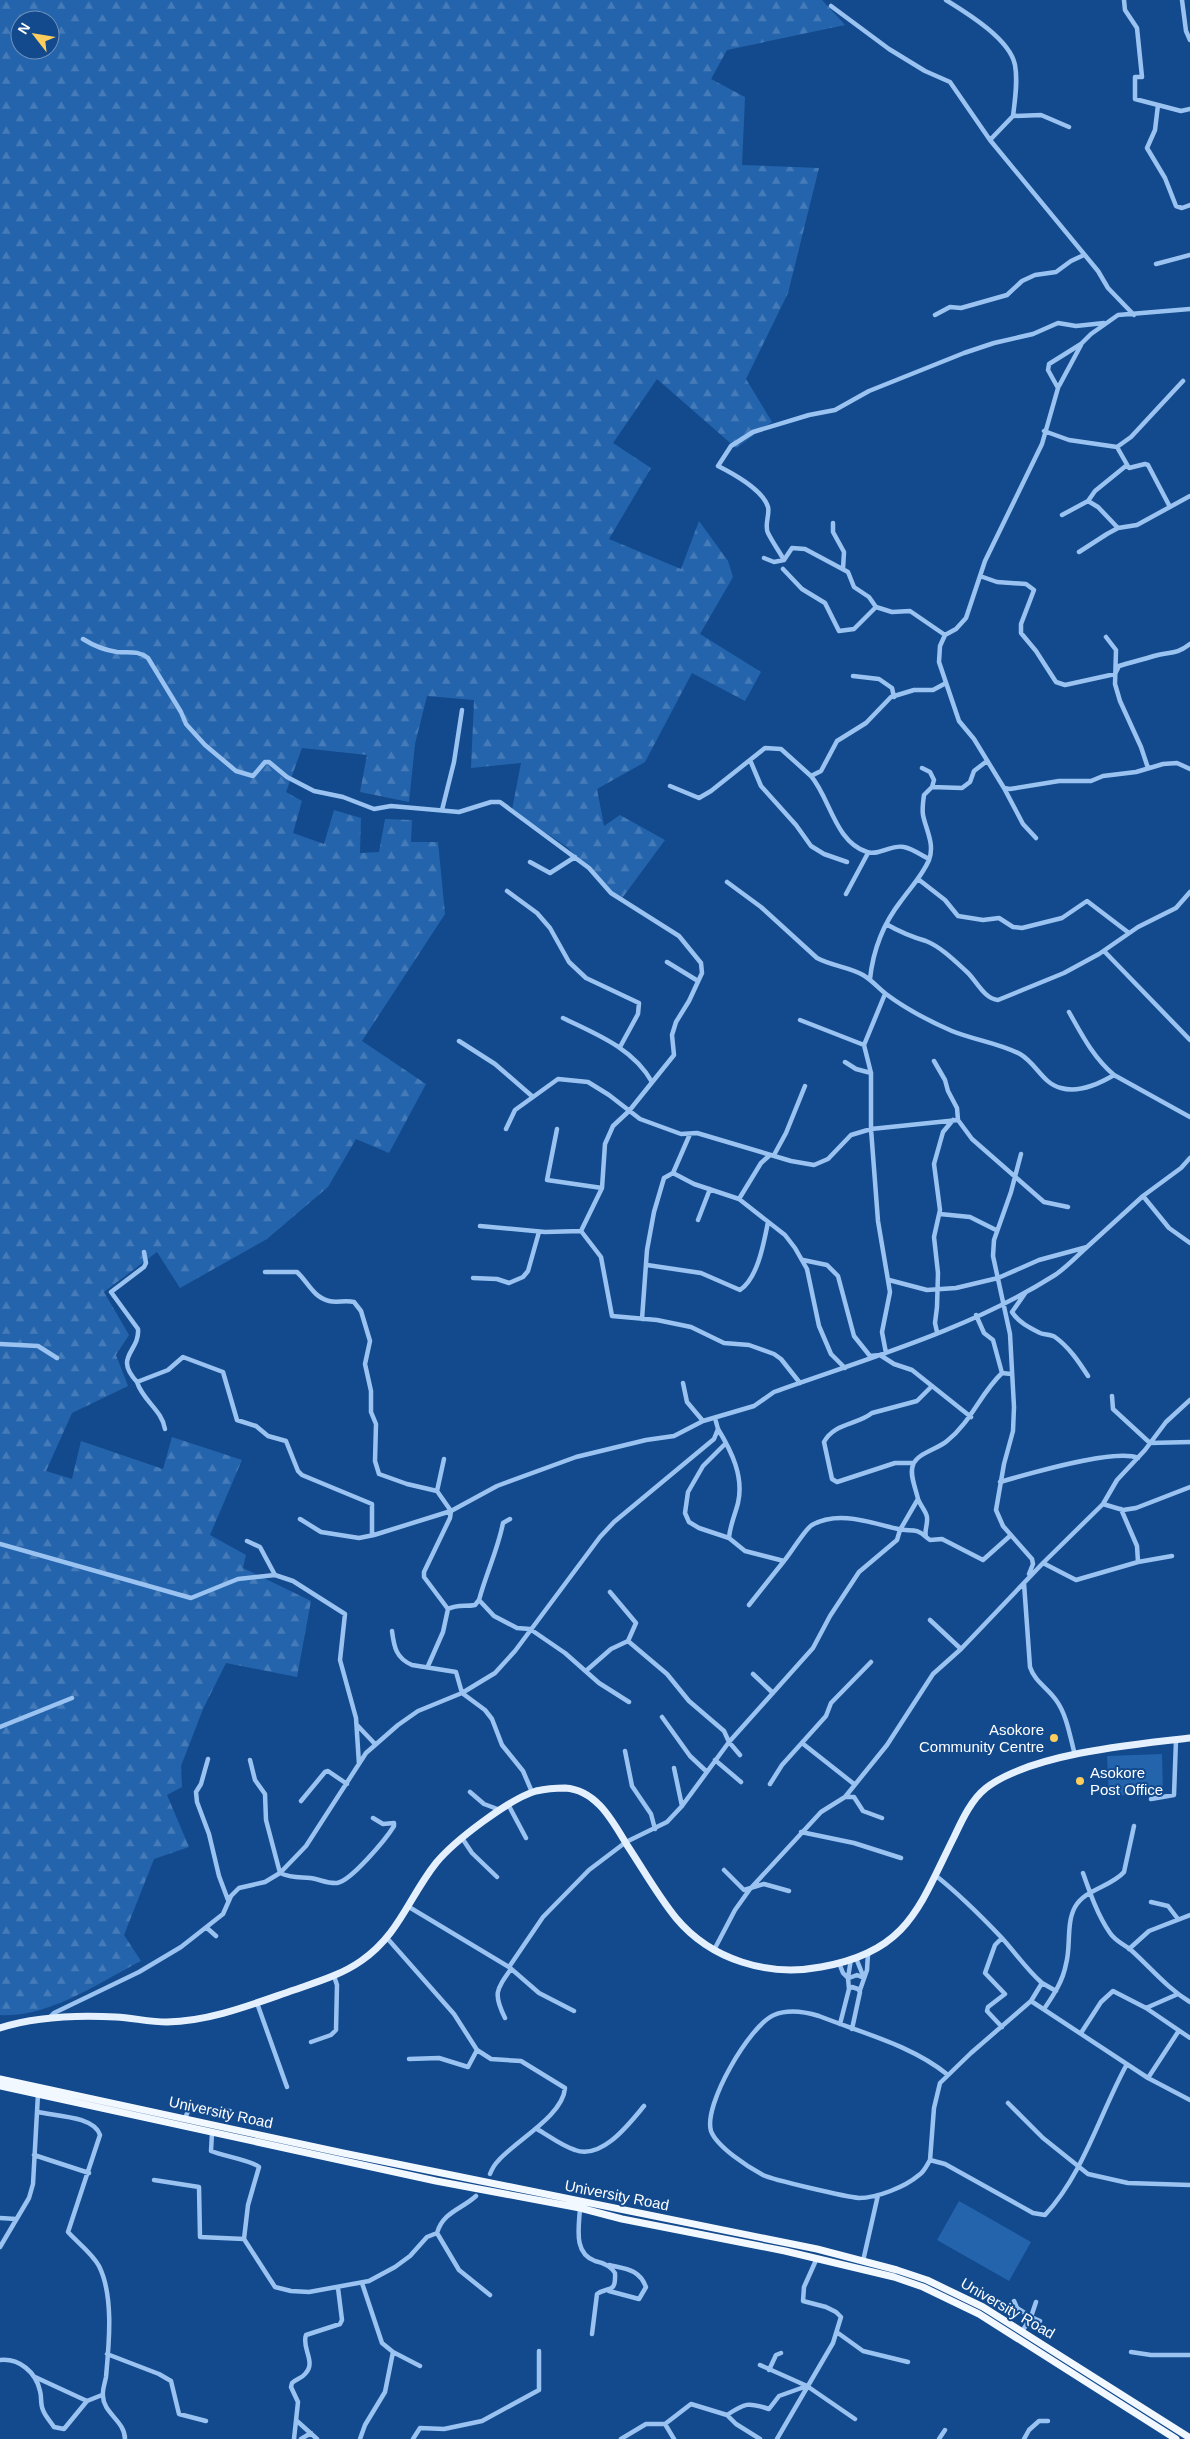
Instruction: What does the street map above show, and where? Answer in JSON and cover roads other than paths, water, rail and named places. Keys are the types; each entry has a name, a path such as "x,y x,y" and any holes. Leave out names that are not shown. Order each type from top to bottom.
{"highway":[{"name":"University Road","path":"0,2079 786,2247 817,2258 916,2284 979,2314 1176,2439"},
{"name":"University Road","path":"0,2086 436,2181 580,2208 622,2219 863,2261 928,2280 984,2307 1023,2330 1190,2438"}],"main road":[{"path":"0,2028 25,2021 88,2016 150,2021 198,2019 257,2003 334,1976 359,1963 387,1938 435,1865 462,1838 500,1810 532,1792 567,1788 580,1792 602,1807 677,1919 696,1938 714,1950 748,1965 771,1970 820,1968 868,1954 894,1937 911,1920 964,1817 988,1787 1026,1767 1075,1755 1190,1738"}],"street":[{"path":"946,0 981,22 1010,54 1015,65 1013,116 990,140"},
{"path":"1124,0 1125,10 1137,28 1142,77 1135,77 1135,99 1181,111 1190,110"},
{"path":"1182,0 1186,31 1190,40"},
{"path":"831,6 889,49 925,71 950,82 990,140 1098,271 1108,288 1134,315"},
{"path":"1158,105 1155,130 1147,148 1165,178 1176,206 1182,208 1190,205"},
{"path":"1013,116 1041,115 1069,127"},
{"path":"935,315 950,307 961,308 1007,295 1022,281 1035,275 1056,272 1071,261 1084,255"},
{"path":"1156,264 1190,255"},
{"path":"1058,388 1048,370 1049,364 1081,344 1105,323 1118,315 1190,309"},
{"path":"784,560 768,534 766,526 768,508 763,496 742,479 718,466 731,446 752,432 809,415 834,410 869,390 994,343 1033,334 1058,323 1076,326 1105,323"},
{"path":"1036,838 1023,824 994,769 974,739 959,721 939,662 940,646 945,635 956,629 966,618 980,576 1005,517 1042,444 1044,431 1058,388 1081,344"},
{"path":"1044,431 1069,440 1117,447 1130,438 1183,381"},
{"path":"1117,447 1126,465 1133,468 1145,464 1148,466 1170,507"},
{"path":"1062,515 1088,501 1095,491 1126,465"},
{"path":"1080,552 1118,528 1137,525 1190,496"},
{"path":"1088,501 1098,507 1118,528"},
{"path":"833,523 833,532 844,552 843,569"},
{"path":"764,558 774,562 784,560 792,548 805,549 848,572 854,587 869,597 876,607 892,612 910,611 927,624 939,629 945,635"},
{"path":"783,570 802,589 825,602 839,631 854,629 876,607"},
{"path":"980,576 997,582 1026,584 1034,590 1021,624 1022,633 1056,682 1065,685 1115,674 1120,666 1155,655 1170,655 1179,652 1190,644"},
{"path":"1106,637 1116,650 1115,674 1120,701 1141,747 1148,768"},
{"path":"83,639 100,649 119,652 140,652 148,658 182,712 186,724 205,745 240,774 253,776 266,762 269,762 287,777 314,791 343,797 374,809 391,806 459,812 491,802 500,802 589,868 611,893 679,936 701,963 702,973 690,1001 676,1022 672,1035 674,1055 629,1111 622,1115 613,1126 605,1144 602,1188 581,1231"},
{"path":"853,676 879,679 892,688 894,697"},
{"path":"811,776 821,771 837,741 866,723 884,703 894,697 914,690 933,690 946,683"},
{"path":"442,810 454,762 462,710"},
{"path":"670,786 699,798 711,791 765,748 781,749 811,776 823,792 846,838 853,846 868,853 904,847 929,859"},
{"path":"750,760 761,786 796,824 811,846 824,854 847,862"},
{"path":"932,787 962,788 970,782 974,771 987,761"},
{"path":"1004,788 1010,789 1068,780 1090,781 1103,776 1136,772 1177,763 1190,769"},
{"path":"870,979 876,947 886,924 918,879 929,859 932,844 923,813 924,795 932,787 934,780 930,772 922,768"},
{"path":"846,894 868,853"},
{"path":"530,862 550,873 575,857"},
{"path":"918,879 945,900 958,916 983,920 999,918 1012,927 1022,928 1062,918 1087,901 1128,934"},
{"path":"727,882 762,907 817,958 833,966 858,972 870,979 885,994 926,1019 956,1032 988,1041 1019,1054 1032,1063 1047,1080 1060,1088 1077,1089 1098,1084 1114,1075"},
{"path":"507,891 537,913 550,928 569,962 586,978 639,1003 638,1014 620,1047"},
{"path":"886,924 913,939 927,942 952,958 992,1000 1020,992 1064,973 1104,951 1128,934 1176,908 1190,892"},
{"path":"1104,951 1190,1040"},
{"path":"667,962 698,981"},
{"path":"885,994 864,1045 871,1074 871,1129 878,1221 882,1256 889,1280 889,1302 882,1332 886,1353"},
{"path":"1069,1012 1089,1048 1100,1063 1114,1075 1190,1118"},
{"path":"563,1018 620,1047 644,1068 652,1082"},
{"path":"800,1020 864,1045"},
{"path":"459,1041 495,1064 533,1097"},
{"path":"934,1061 945,1080 956,1108 956,1120 972,1139 1044,1202 1068,1207"},
{"path":"845,1062 856,1069 871,1074"},
{"path":"506,1129 515,1110 558,1079 588,1082 640,1119 680,1134 697,1134 814,1165 828,1159 851,1135 871,1129 956,1120"},
{"path":"739,1199 761,1163 772,1155 786,1133 805,1086"},
{"path":"937,1332 935,1323 938,1289 934,1237 940,1214 934,1164 943,1132 956,1120"},
{"path":"557,1129 547,1180 602,1188"},
{"path":"642,1319 654,1212 664,1178 673,1174 690,1134"},
{"path":"1021,1154 996,1230 993,1256 1010,1334 1013,1431 1000,1482 996,1510 1003,1526 1032,1559 1032,1570 1024,1583 1030,1667 1033,1677 1055,1698 1062,1710 1075,1755"},
{"path":"803,1260 827,1264 838,1276 854,1336 870,1356 886,1353 1003,1304 1057,1274 1143,1196 1181,1168 1190,1158"},
{"path":"673,1174 739,1199 785,1235 803,1260 822,1333 830,1354 845,1368"},
{"path":"698,1220 710,1189"},
{"path":"1143,1196 1169,1228 1190,1243"},
{"path":"940,1214 970,1217 996,1230"},
{"path":"647,1265 701,1273 740,1290 744,1287 759,1261 768,1222"},
{"path":"480,1226 539,1232 581,1231"},
{"path":"581,1231 601,1257 610,1314 612,1316 657,1320 691,1327 724,1343 749,1345 774,1354 781,1359 800,1383"},
{"path":"474,1278 497,1279 509,1283 523,1277 528,1271 539,1232"},
{"path":"889,1280 924,1290 978,1284 998,1278 1039,1260 1087,1247"},
{"path":"144,1252 146,1263 144,1267 111,1292 138,1329 137,1338 126,1361 130,1375 137,1382 141,1394 163,1418 165,1429"},
{"path":"265,1272 296,1272 312,1292 319,1297 328,1301 354,1302 360,1309 370,1341 365,1364 371,1391 371,1412 376,1424 375,1461 379,1474 407,1484 437,1490 451,1511 450,1518 424,1572 424,1577 448,1609"},
{"path":"1026,1290 1012,1312 1014,1315 1022,1323 1040,1332 1054,1336 1070,1350 1088,1376"},
{"path":"976,1315 984,1333 993,1340 1002,1373"},
{"path":"0,1344 38,1346 57,1358"},
{"path":"300,1519 321,1532 359,1538 374,1535 451,1511 498,1486 554,1464 646,1440 674,1436 703,1421 754,1406 774,1392 880,1354"},
{"path":"880,1354 894,1364 912,1370 931,1387 971,1416"},
{"path":"137,1382 168,1370 183,1357 223,1372 237,1420 256,1426 268,1436 286,1442 298,1471 302,1475 372,1504 372,1533 374,1535"},
{"path":"931,1387 917,1401 872,1413 867,1417 836,1429 824,1442 832,1479 836,1482 895,1463 913,1463 921,1456 946,1443 964,1426 982,1396 1002,1373"},
{"path":"1002,1373 1011,1374"},
{"path":"682,1383 687,1402 703,1421"},
{"path":"1112,1396 1113,1409 1150,1443 1190,1442"},
{"path":"714,1950 750,1889 821,1812 845,1797 886,1745 933,1674 961,1649 1042,1562 1103,1504 1117,1480 1138,1458 1166,1422 1190,1400"},
{"path":"715,1418 739,1476 741,1488 737,1506 730,1523 729,1538"},
{"path":"48,2019 54,2013 139,1972 181,1947 223,1914 229,1901 239,1888 265,1882 280,1873 306,1846 375,1744 418,1711 462,1693 495,1673 600,1537 614,1522 714,1439 718,1429"},
{"path":"726,1442 703,1466 688,1492 685,1513 689,1522 699,1528 729,1538 745,1551 784,1561"},
{"path":"1000,1482 1053,1467 1122,1454 1138,1458"},
{"path":"437,1490 444,1459"},
{"path":"913,1463 912,1471 918,1499 926,1514 927,1522 924,1530 926,1537"},
{"path":"1103,1504 1120,1509 1136,1508 1190,1487"},
{"path":"505,2018 497,2002 497,1991 543,1917 589,1870 626,1842 667,1822 682,1806 729,1742 813,1648 853,1579 897,1540 900,1530 918,1499"},
{"path":"1120,1509 1137,1546 1138,1562"},
{"path":"448,1609 460,1604 466,1606 475,1605 479,1600 499,1542 503,1523 510,1519"},
{"path":"749,1605 811,1526 831,1519 858,1519 900,1530 916,1530 930,1540 942,1539 982,1560 1012,1535"},
{"path":"248,1541 260,1548 275,1575"},
{"path":"0,1544 191,1598 238,1579 275,1575 293,1581 345,1614 340,1660 357,1725 357,1751 360,1764"},
{"path":"1042,1562 1076,1580 1138,1562 1172,1556"},
{"path":"587,1670 612,1649 628,1640 636,1623 610,1592"},
{"path":"479,1600 494,1616 517,1628 530,1629 587,1670 599,1683 629,1702"},
{"path":"428,1666 442,1632 448,1609"},
{"path":"930,1620 961,1649"},
{"path":"392,1631 394,1646 401,1659 412,1665 428,1666 456,1672 462,1693 485,1710 492,1719 502,1744 523,1772 532,1792"},
{"path":"628,1640 668,1674 689,1701 724,1731 729,1742 740,1755"},
{"path":"770,1784 782,1765 826,1716 831,1703 871,1662"},
{"path":"753,1674 773,1693"},
{"path":"0,1727 72,1698"},
{"path":"662,1717 690,1756 706,1771"},
{"path":"357,1725 375,1744"},
{"path":"1151,1799 1174,1795 1176,1740"},
{"path":"802,1743 854,1784"},
{"path":"625,1751 632,1786 651,1814 655,1829"},
{"path":"208,1759 201,1784 196,1792 197,1802 229,1901"},
{"path":"250,1760 255,1780 265,1794 266,1820 280,1873 290,1878 310,1878 338,1883 351,1876 380,1845 394,1826 394,1823 383,1824 373,1818"},
{"path":"715,1760 741,1782"},
{"path":"674,1768 682,1806"},
{"path":"301,1801 325,1772 328,1771 347,1784"},
{"path":"470,1792 484,1804 500,1810"},
{"path":"845,1797 854,1797 863,1811 882,1818"},
{"path":"509,1806 526,1838"},
{"path":"1044,2009 1056,1992 1067,1963 1073,1910 1083,1896 1120,1877 1124,1872 1134,1826"},
{"path":"802,1832 854,1843 901,1858"},
{"path":"462,1838 472,1853 497,1878"},
{"path":"724,1870 739,1887 750,1889 764,1884 776,1885 789,1891"},
{"path":"1083,1873 1090,1894 1111,1934 1119,1943 1130,1949 1178,1994 1190,2002"},
{"path":"935,1875 959,1894 1002,1938 1028,1971 1056,1992"},
{"path":"1152,1902 1168,1906 1178,1919"},
{"path":"409,1907 510,1968 539,1993 574,2012"},
{"path":"1130,1949 1150,1931 1190,1914"},
{"path":"207,1928 216,1936"},
{"path":"387,1938 454,2014 477,2050 491,2059 521,2061 565,2088 564,2096 537,2129 498,2160 490,2174"},
{"path":"1002,1938 996,1946 985,1973 1005,1994 988,2007 987,2011 1002,2027"},
{"path":"852,2029 860,1990 867,1970 868,1954"},
{"path":"854,1959 864,1978"},
{"path":"840,2024 849,1989 848,1978 854,1959"},
{"path":"839,1963 848,1978"},
{"path":"848,1978 857,1975 864,1978"},
{"path":"311,2042 331,2035 336,2030 337,1985 334,1976"},
{"path":"948,2075 901,2046 840,2024 806,2012 776,2014 765,2020 739,2050 713,2108 711,2130 723,2148 764,2175 859,2198 878,2194 920,2175 930,2160 936,2092 940,2083 1031,2001 1042,1983"},
{"path":"849,1989 852,1987 860,1990"},
{"path":"1081,2033 1109,1992 1119,1993 1146,2008 1178,2032 1189,2035"},
{"path":"1146,2008 1178,1994"},
{"path":"1031,2001 1148,2078 1190,2100"},
{"path":"257,2003 287,2087"},
{"path":"1148,2078 1178,2032"},
{"path":"409,2059 439,2058 468,2067 477,2050"},
{"path":"930,2160 945,2164 1033,2213 1045,2215 1063,2192 1078,2165 1127,2064"},
{"path":"0,2248 29,2198 32,2184 38,2094"},
{"path":"1008,2103 1044,2138 1088,2174 1128,2184 1190,2185"},
{"path":"537,2129 575,2150 587,2152 609,2143 620,2134 644,2106"},
{"path":"185,2118 190,2107 204,2111 230,2110"},
{"path":"38,2112 72,2117 96,2128 100,2135 68,2232 91,2255 99,2266 104,2279 108,2296 109,2330 102,2395 111,2411 123,2426 126,2439"},
{"path":"212,2133 211,2151 231,2156 238,2161 259,2167 248,2205 244,2239 275,2286 291,2291 338,2288 362,2284 379,2277 395,2267 410,2256 427,2237 437,2233"},
{"path":"34,2155 89,2173"},
{"path":"154,2180 199,2187 200,2237 244,2239"},
{"path":"863,2261 878,2194"},
{"path":"476,2196 466,2205 454,2209 439,2227 437,2233 459,2270 490,2295"},
{"path":"580,2208 578,2240 587,2258 634,2270 642,2277 646,2287 639,2299 608,2290"},
{"path":"0,2218 16,2219"},
{"path":"777,2439 802,2400 807,2386 838,2333 841,2317 836,2312 803,2301 804,2288 817,2258"},
{"path":"592,2334 597,2294 615,2286 615,2273 605,2264"},
{"path":"362,2284 378,2337 392,2352 420,2366"},
{"path":"294,2439 298,2402 291,2387 292,2382 309,2368 308,2353 304,2340 306,2335 312,2332 340,2324 342,2320 338,2288"},
{"path":"1014,2301 1017,2308 1040,2321"},
{"path":"1023,2330 1031,2317 1036,2302"},
{"path":"838,2333 863,2351 908,2362"},
{"path":"360,2439 365,2425 385,2392 392,2352"},
{"path":"413,2439 420,2428 444,2429 482,2421 539,2390 539,2352"},
{"path":"1130,2352 1151,2355 1190,2355"},
{"path":"107,2354 170,2380 179,2414 206,2421"},
{"path":"769,2370 776,2355 781,2354"},
{"path":"0,2360 8,2359 22,2364 35,2377 87,2401"},
{"path":"760,2366 807,2386 855,2419"},
{"path":"35,2377 40,2390 42,2410 54,2427 64,2429 87,2401 102,2395"},
{"path":"727,2415 739,2406 754,2404 769,2409 779,2396 807,2386"},
{"path":"621,2439 646,2424 665,2424 690,2404 727,2415 736,2424 759,2439"},
{"path":"297,2421 317,2439"},
{"path":"1024,2439 1029,2430 1039,2421 1048,2421"},
{"path":"665,2424 674,2439"},
{"path":"938,2439 945,2430"},
{"path":"301,2439 311,2433"}],"place":[{"name":"Asokore Community Centre","path":"1054,1738"},
{"name":"Asokore Post Office","path":"1080,1781"}]}
